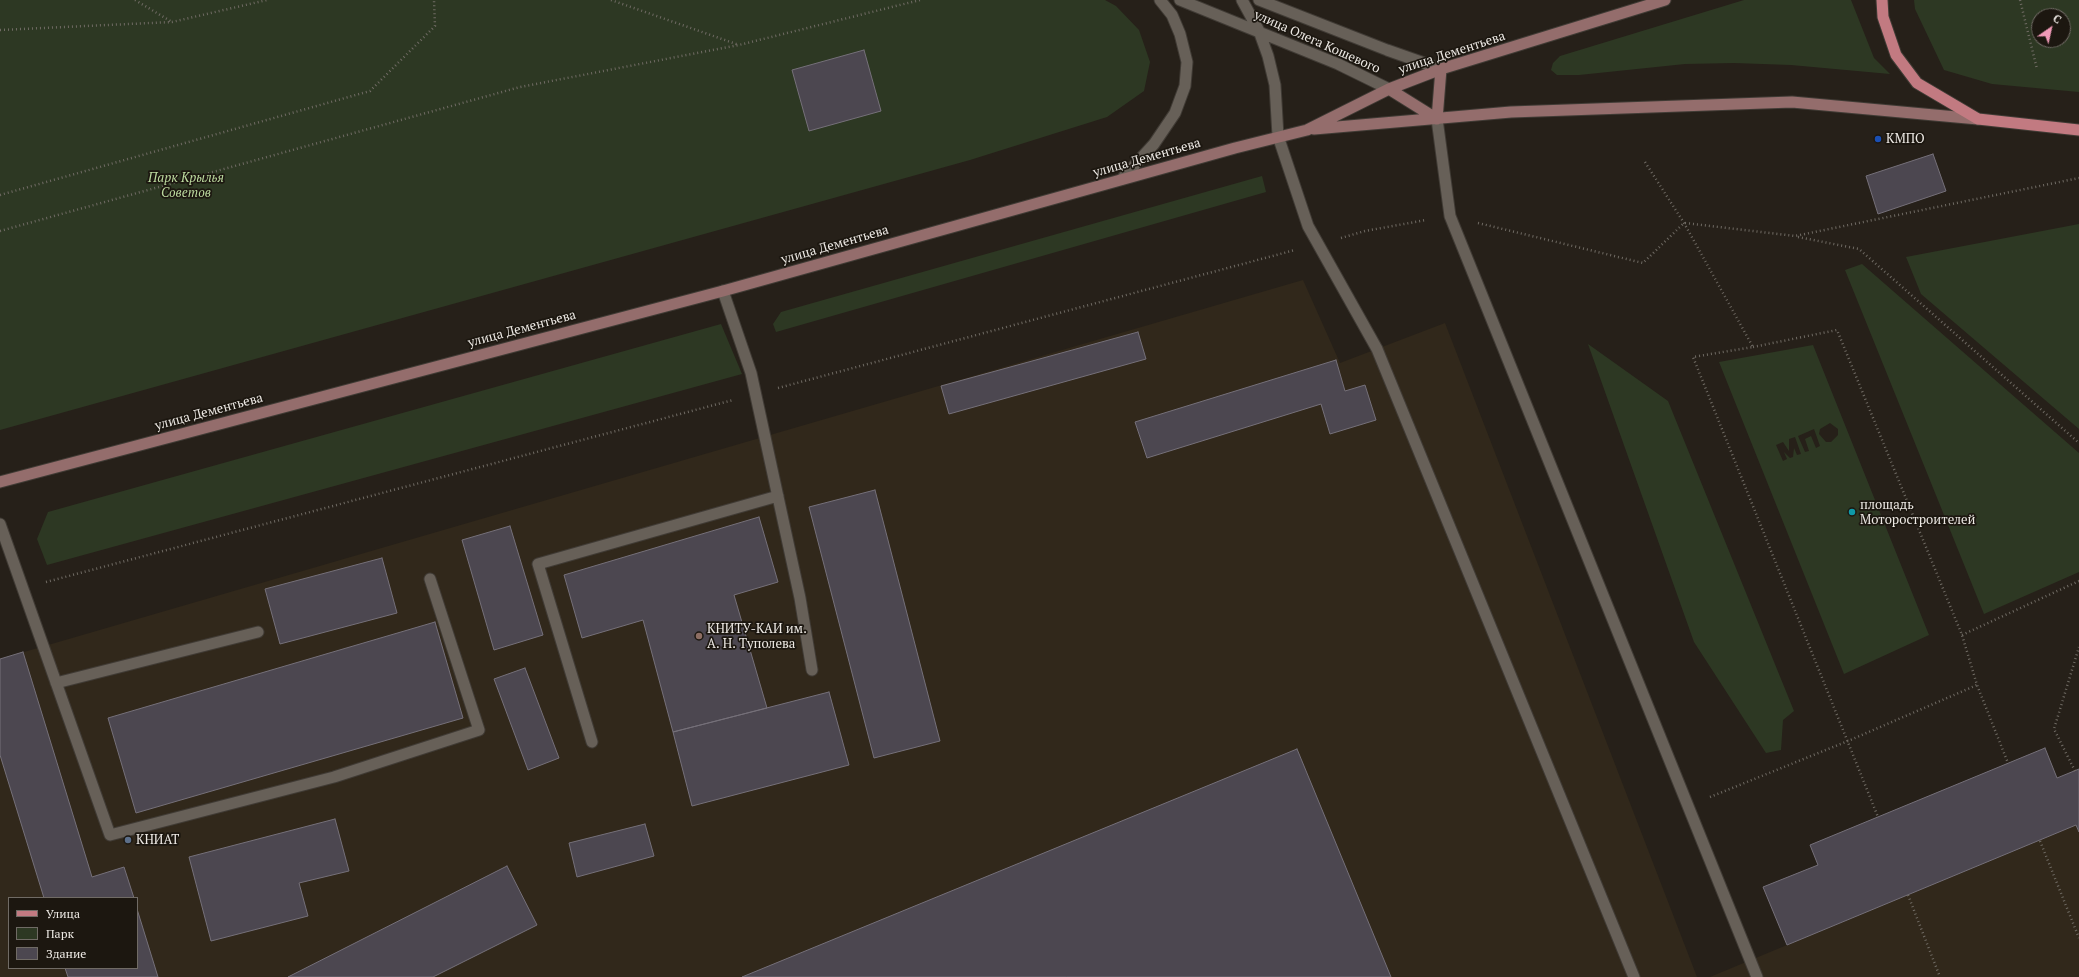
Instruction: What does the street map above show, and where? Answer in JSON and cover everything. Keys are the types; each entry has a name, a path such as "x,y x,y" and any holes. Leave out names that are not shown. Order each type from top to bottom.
{"main road":[{"name":"улица Дементьева","path":"0,482 723,291 1122,179 1278,136 1307,130 1389,89 1441,69 1666,0"},
{"path":"1882,0 1883,17 1896,55 1917,83 1978,119"},
{"path":"1437,119 1441,69"},
{"name":"улица Олега Кошевого","path":"1389,89 1437,119"},
{"path":"1307,130 1511,112 1792,102 2079,130"}],"street":[{"path":"1122,179 1154,144 1175,113 1185,86 1187,62 1180,34 1172,15 1160,0"},
{"name":"улица Олега Кошевого","path":"1180,0 1338,64 1389,89"},
{"path":"1242,0 1259,31 1268,56 1275,85 1278,136 1308,226 1377,349 1634,977"},
{"name":"улица Олега Кошевого","path":"1259,0 1387,50 1441,69"},
{"path":"1437,119 1450,216 1757,977"},
{"path":"723,291 751,373 756,394 800,598 812,670"},
{"path":"592,742 538,564 778,496"},
{"path":"0,524 110,835 334,777 479,730 430,579"},
{"path":"56,683 258,632"}],"path":[{"path":"135,0 172,22"},
{"path":"0,30 172,22 267,0"},
{"path":"0,195 370,91 435,26 434,0"},
{"path":"611,0 739,45"},
{"path":"0,231 520,87 739,45 920,0"},
{"path":"2020,0 2037,69"},
{"path":"1645,162 1684,223 1753,347"},
{"path":"1795,236 2079,178"},
{"path":"22,589 1365,231 1450,216 1644,263 1684,223"},
{"path":"1684,223 1795,236 1860,249 2079,442"},
{"path":"1878,817 1693,357 1753,347 1837,330 1962,635 1977,685 2008,763"},
{"path":"1962,635 2079,581"},
{"path":"2075,771 2054,729 2079,646"},
{"path":"1688,806 1848,741 1977,685"},
{"path":"2040,841 2079,938"},
{"path":"1908,895 1940,977"}],"shaded area":[{"path":"1303,280 1340,363 1445,323 1697,977 0,977 0,659"},
{"path":"2079,824 2079,977 1710,977 1787,945"}],"green space":[{"name":"Парк Крылья Советов","path":"0,0 1105,0 1116,6 1139,30 1150,62 1144,91 1107,117 970,160 0,430"},
{"path":"1744,0 1851,0 1874,58 1890,74 1791,65 1734,63 1685,64 1579,75 1557,75 1551,70 1553,63 1560,56"},
{"path":"1914,0 2079,0 2079,92 1992,84 1944,70 1915,9"},
{"path":"1262,176 1266,192 776,332 773,324 781,312"},
{"path":"2079,224 2079,429 1921,294 1906,257"},
{"path":"1862,264 2079,453 2079,572 1984,614 1845,270"},
{"path":"721,324 742,374 47,565 37,539 48,512"},
{"path":"1588,344 1668,401 1794,711 1783,720 1781,750 1766,753 1694,642"},
{"path":"1813,345 1929,635 1844,674 1719,362","holes":["1830,423 1838,429 1838,435 1831,442 1826,442 1819,434 1820,429","1814,429 1820,446 1816,448 1811,436 1805,439 1809,451 1805,452 1798,436","1795,437 1801,454 1797,455 1794,448 1793,457 1790,458 1784,452 1787,459 1783,461 1776,445 1783,442 1789,451 1789,439"]}],"building":[{"path":"864,50 881,111 809,131 792,70"},
{"path":"1933,154 1946,191 1878,214 1866,176"},
{"path":"1138,332 1146,359 949,414 941,386"},
{"path":"1336,360 1345,391 1365,385 1376,420 1330,434 1321,404 1147,458 1135,422"},
{"path":"875,490 940,741 874,758 809,507"},
{"path":"759,517 778,582 734,595 767,708 673,732 643,620 582,638 564,575"},
{"path":"510,526 543,635 494,650 462,540"},
{"path":"382,558 397,613 280,644 265,589"},
{"path":"435,622 463,718 136,813 108,718"},
{"path":"23,652 92,877 124,867 134,897 44,897 0,755 0,659"},
{"path":"525,668 559,758 528,770 494,679"},
{"path":"829,692 849,765 692,806 673,732"},
{"path":"2045,748 2057,778 2079,769 2079,832 2076,825 1787,945 1763,887 1818,865 1810,845"},
{"path":"1297,749 1391,977 742,977"},
{"path":"335,819 349,871 299,883 308,916 211,941 189,857"},
{"path":"645,824 654,856 577,877 569,843"},
{"path":"507,866 537,925 433,977 288,977"},
{"path":"138,912 158,977 68,977 65,969 138,969"}],"place":[{"name":"КМПО","path":"1878,139"},
{"name":"площадь Моторостроителей","path":"1852,512"},
{"name":"КНИТУ-КАИ им. А. Н. Туполева","path":"699,636"},
{"name":"КНИАТ","path":"128,840"}]}
